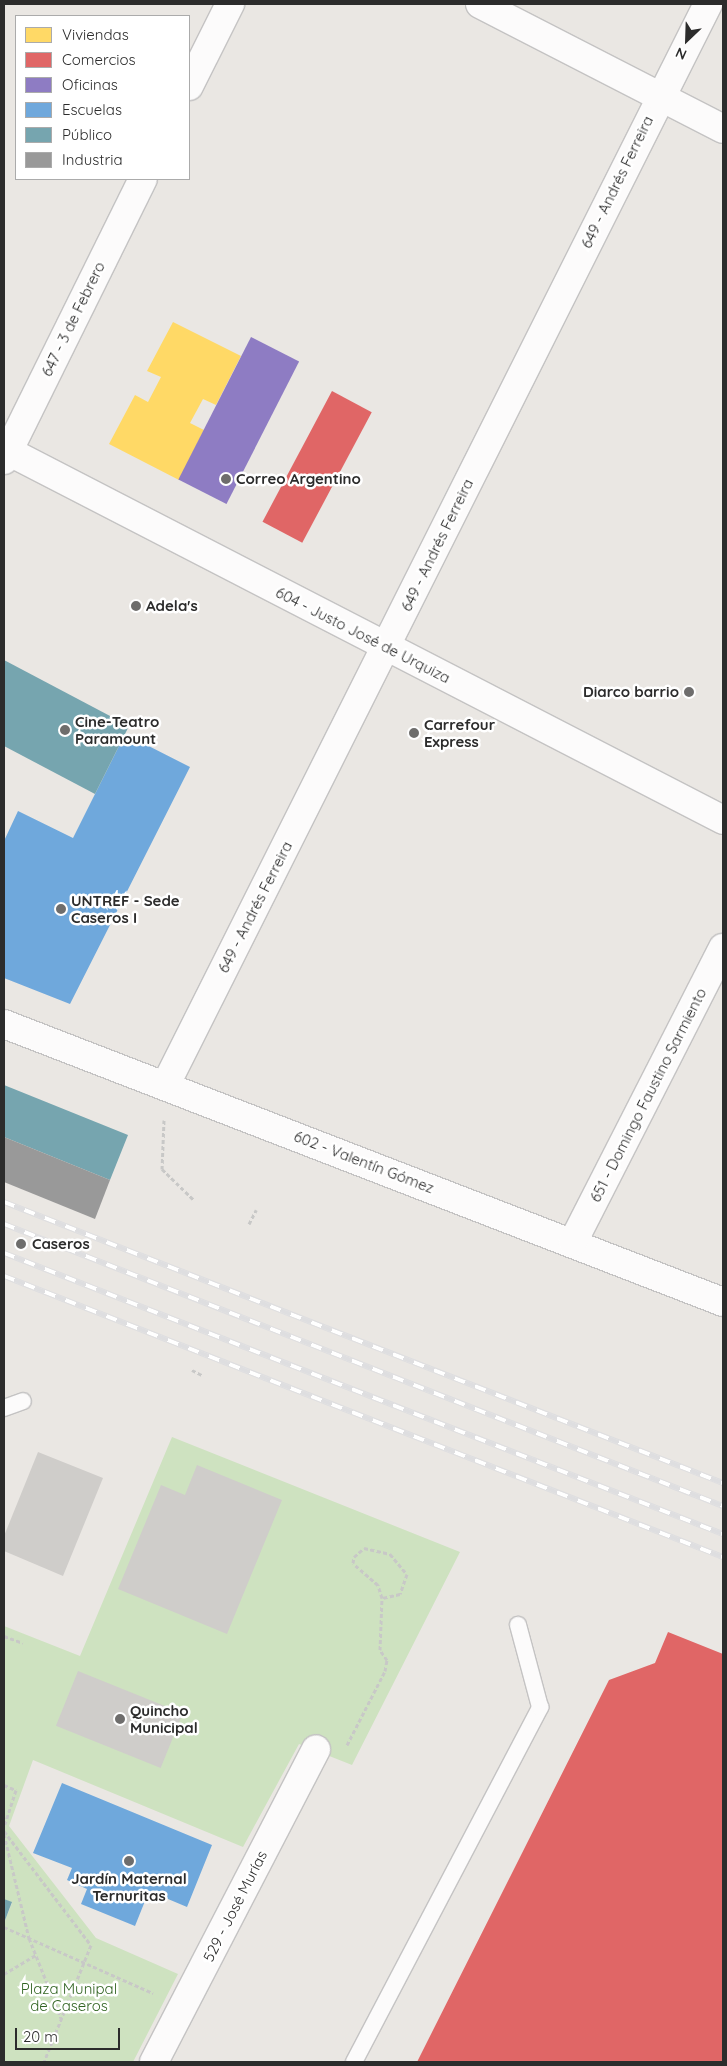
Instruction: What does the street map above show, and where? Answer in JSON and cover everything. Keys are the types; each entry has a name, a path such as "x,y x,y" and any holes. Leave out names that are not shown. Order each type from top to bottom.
{"street":[{"path":"190,84 230,4"},
{"path":"480,4 723,129"},
{"name":"649 - Andrés Ferreira","path":"165,1086 386,648 660,96 708,4"},
{"name":"647 - 3 de Febrero","path":"5,453 142,180"},
{"name":"604 - Justo José de Urquiza","path":"5,453 723,820"},
{"name":"651 - Domingo Faustino Sarmiento","path":"573,1242 723,948"},
{"name":"602 - Valentín Gómez","path":"4,1024 573,1242 723,1302"},
{"name":"529 - José Murías","path":"154,2062 316,1750"}],"lane":[{"path":"4,1408 23,1401"},
{"path":"354,2062 540,1707 518,1625"}],"path":[{"path":"165,1086 162,1169 194,1200"},
{"path":"249,1224 256,1210"},
{"path":"192,1370 202,1375"},
{"path":"316,1750 320,1743 343,1754 386,1671 387,1660 380,1650 382,1598 371,1576 353,1563 354,1556 364,1548 390,1554 407,1574 400,1594 382,1598"},
{"path":"4,1636 23,1643"},
{"path":"4,1785 16,1790 4,1826"},
{"path":"4,1833 28,1938 61,2018"},
{"path":"4,1833 91,1945 44,2062"},
{"path":"4,1927 85,1961 183,2007"},
{"path":"4,1974 36,1955"}],"green space":[{"name":"Plaza Munipal de Caseros","path":"172,1437 460,1552 352,1765 299,1744 243,1847 33,1760 9,1826 96,1938 178,1974 133,2062 4,2062 4,1923 12,1903 4,1899 4,1626 80,1656"}],"building: Viviendas":[{"path":"173,322 241,356 216,405 203,399 190,423 204,430 179,480 109,444 135,395 148,402 161,377 147,371"}],"building: Comercios":[{"path":"332,391 372,412 302,543 263,522"},
{"path":"668,1632 723,1654 723,2062 417,2062 609,1680 655,1663"}],"building: Oficinas":[{"path":"251,337 299,362 226,504 178,480"}],"building: Escuelas":[{"name":"UNTREF - Sede Caseros I","path":"125,734 190,767 70,1004 4,978 4,841 18,811 73,838"},
{"name":"Jardín Maternal Ternuritas","path":"62,1783 212,1845 187,1907 149,1891 135,1926 81,1904 87,1889 67,1880 72,1868 33,1853"}],"building: Público":[{"name":"Cine-Teatro Paramount","path":"4,660 129,726 95,794 4,746"},
{"path":"4,1085 128,1135 110,1180 4,1137"},
{"path":"4,1899 12,1902 4,1923"}],"building: Industria":[{"path":"4,1137 110,1180 95,1219 4,1182"}],"building: Otros":[{"path":"38,1452 103,1478 63,1576 4,1551 4,1536"},
{"path":"197,1465 282,1500 227,1634 118,1589 161,1485 185,1495"},
{"name":"Quincho Municipal","path":"78,1671 183,1713 161,1768 56,1726"}],"railway":[{"path":"4,1202 723,1483"},
{"path":"4,1224 723,1506"},
{"path":"4,1253 723,1534"},
{"path":"4,1276 723,1557"}],"place":[{"name":"Correo Argentino","path":"226,479"},
{"name":"Adela's","path":"136,606"},
{"name":"Diarco barrio","path":"689,692"},
{"name":"Cine-Teatro Paramount","path":"65,730"},
{"name":"Carrefour Express","path":"414,733"},
{"name":"UNTREF - Sede Caseros I","path":"61,909"},
{"name":"Caseros","path":"21,1244"},
{"name":"Quincho Municipal","path":"120,1719"},
{"name":"Jardín Maternal Ternuritas","path":"129,1861"}]}
